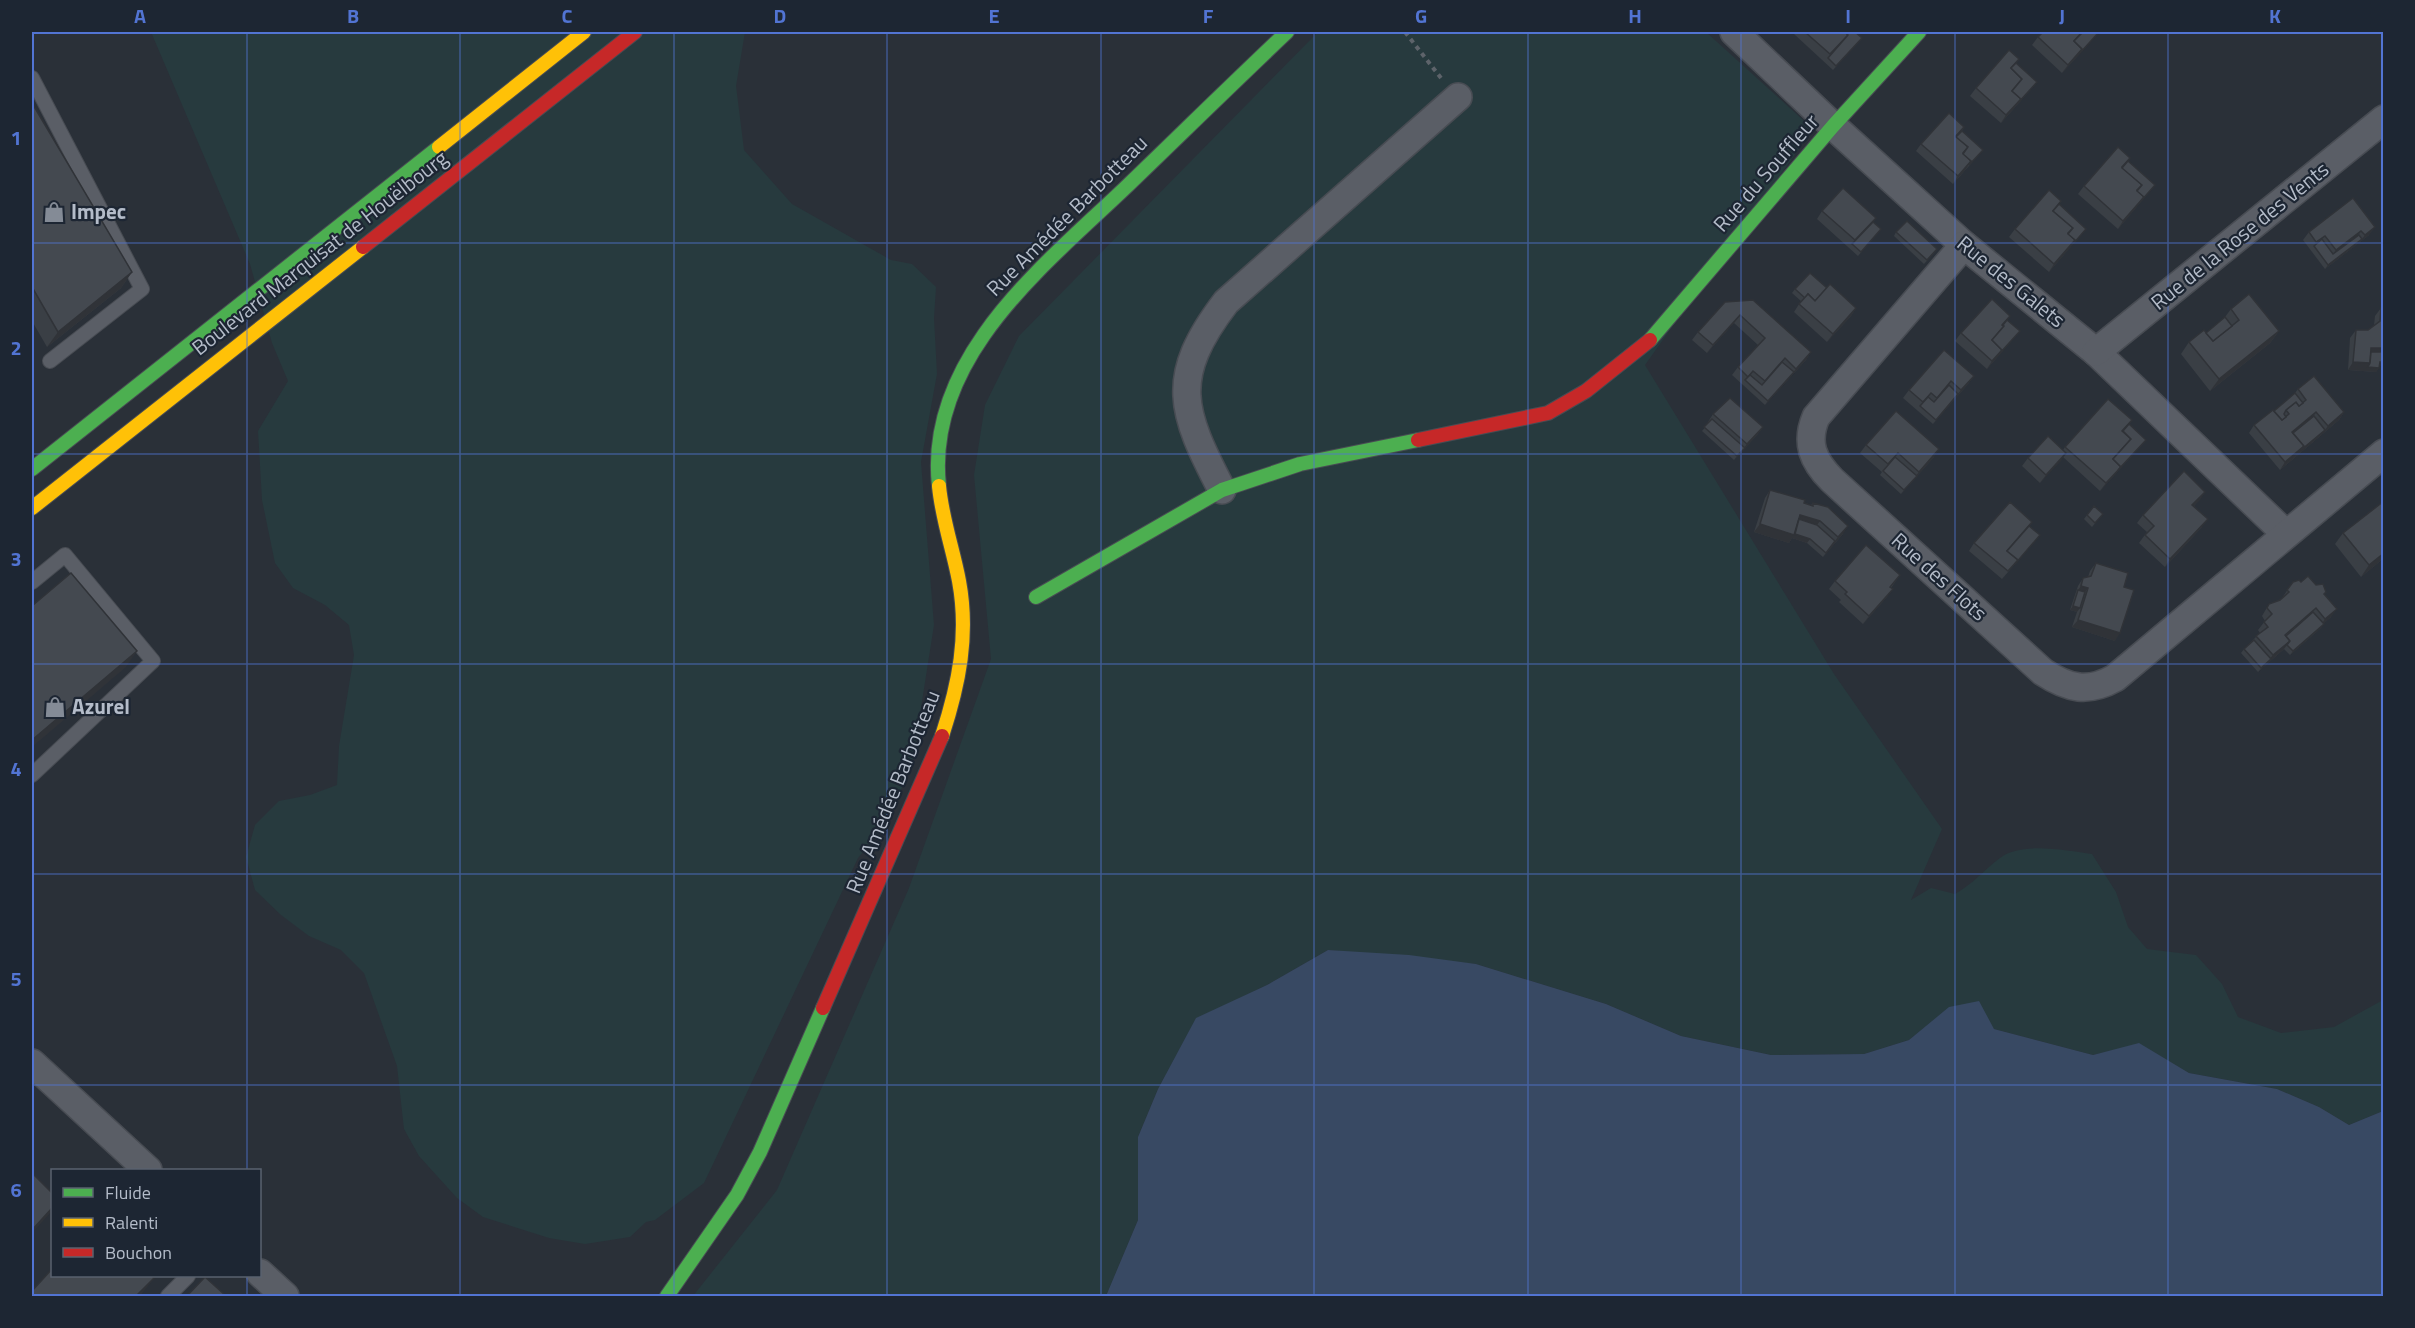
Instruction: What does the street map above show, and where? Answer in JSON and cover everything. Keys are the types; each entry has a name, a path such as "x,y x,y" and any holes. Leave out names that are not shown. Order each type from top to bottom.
{"street":[{"name":"Boulevard Marquisat de Houëlbourg","path":"32,469 584,32"},
{"name":"Boulevard Marquisat de Houëlbourg","path":"32,508 635,32"},
{"name":"Rue Amédée Barbotteau","path":"667,1296 737,1196 768,1134 936,751 956,693 965,642 964,620 960,584 940,499 938,470 944,420 969,357 1014,294 1287,32"},
{"name":"Rue des Galets","path":"1734,32 1964,245 2096,352 2286,534"},
{"name":"Rue du Souffleur","path":"1036,597 1222,490 1300,464 1548,413 1586,391 1647,343 1833,126 1919,32"},
{"path":"1222,490 1196,440 1186,406 1190,364 1202,334 1226,302 1458,97"},
{"name":"Rue de la Rose des Vents","path":"2096,352 2384,119"},
{"name":"Rue des Flots","path":"1964,245 1826,403 1810,429 1810,441 1819,466 1832,480 2043,672 2076,688 2100,687 2115,678 2384,453"},
{"path":"32,1063 147,1169"},
{"path":"261,1274 285,1296"}],"lane":[{"path":"32,78 142,289 50,361"},
{"path":"32,582 65,555 153,661 32,775"},
{"path":"168,1296 186,1277"}],"path":[{"path":"1405,32 1429,65 1458,97"}],"green space":[{"path":"151,32 745,32 736,86 744,150 792,204 891,260 912,264 936,287 934,318 937,374 921,462 934,625 912,765 884,828 858,858 704,1183 655,1220 646,1222 630,1237 585,1244 549,1238 483,1217 457,1198 419,1156 404,1129 397,1066 364,973 341,950 309,936 281,915 255,890 246,857 255,825 279,801 310,795 337,785 339,746 354,655 349,625 325,605 293,588 275,563 262,500 258,431 288,381 272,343 250,264"},
{"path":"1318,32 1706,32 1813,129 1645,365 1834,674 1942,829 1911,900 1931,888 1955,894 2000,858 2020,850 2044,848 2092,854 2116,892 2128,927 2147,949 2196,955 2222,984 2238,1017 2281,1033 2334,1027 2383,1000 2383,1111 2349,1125 2319,1107 2277,1089 2189,1073 2139,1044 2093,1055 1994,1029 1950,1007 1909,1040 1864,1054 1771,1055 1681,1036 1606,1004 1476,964 1328,950 1267,985 1196,1019 1158,1089 1138,1137 1138,1220 1106,1296 693,1296 777,1190 909,888 991,659 974,475 985,405 1019,336"}],"water":[{"path":"1328,950 1409,955 1476,964 1606,1004 1681,1036 1771,1055 1864,1054 1909,1040 1949,1007 1979,1001 1994,1029 2093,1055 2139,1043 2189,1073 2277,1089 2319,1107 2349,1125 2383,1111 2383,1296 1106,1296 1138,1220 1138,1137 1158,1089 1196,1018 1267,985"}],"building":[{"path":"1805,32 1845,32 1848,35 1830,54"},
{"path":"1845,32 1855,32 1862,38 1836,66 1828,58 1848,35"},
{"path":"2043,32 2082,32 2074,41 2082,49 2068,65 2038,37"},
{"path":"2083,32 2099,32 2080,53 2082,49 2074,41"},
{"path":"2009,50 2019,59 2011,68 2022,79 2012,91 2021,99 2006,115 1976,88"},
{"path":"2016,63 2037,82 2018,103 2021,99 2012,91 2022,79 2011,68"},
{"name":"Impec","path":"32,103 132,272 58,332 32,287"},
{"path":"1949,113 1964,127 1956,136 1968,147 1963,153 1971,161 1958,176 1921,144"},
{"path":"1962,131 1983,150 1969,165 1971,161 1963,154 1968,147 1956,137"},
{"path":"2118,147 2130,158 2122,167 2142,185 2137,190 2144,197 2123,221 2084,186"},
{"path":"2128,161 2155,185 2141,201 2144,197 2137,191 2142,185 2122,168"},
{"path":"1843,188 1876,218 1855,240 1822,211"},
{"path":"2049,190 2061,201 2053,211 2073,228 2068,233 2075,240 2054,264 2015,229"},
{"path":"2353,198 2375,227 2365,235 2361,231 2336,250 2325,236 2316,242 2309,232"},
{"path":"2059,204 2086,229 2073,244 2075,240 2068,234 2073,228 2053,211"},
{"path":"1907,221 1937,249 1927,260 1896,232"},
{"path":"1873,222 1881,229 1861,252 1852,244"},
{"path":"2359,235 2362,239 2328,265 2314,246 2322,239 2333,254"},
{"path":"1810,273 1827,288 1815,301 1808,294 1805,298 1795,289"},
{"path":"1830,284 1856,308 1833,334 1799,304 1808,294 1815,301"},
{"path":"2249,294 2279,331 2219,379 2189,342 2204,330 2213,341 2239,320 2231,309"},
{"path":"1992,299 2010,316 1992,340 2002,350 1992,361 1961,333"},
{"path":"1753,300 1811,352 1796,369 1785,358 1765,381 1753,371 1748,377 1738,367 1765,338 1740,315 1713,345 1698,332 1725,302"},
{"path":"2381,308 2384,309 2384,348 2371,348 2370,363 2353,362 2356,330 2368,330 2380,321"},
{"path":"2225,317 2232,326 2213,341 2206,333"},
{"path":"2007,320 2020,331 2000,353 2002,350 1992,340"},
{"path":"1944,350 1974,376 1961,390 1951,381 1937,398 1931,393 1923,402 1909,390"},
{"path":"2384,350 2384,363 2380,362 2379,368 2368,367 2371,352"},
{"path":"1782,362 1794,372 1768,401 1745,380 1750,375 1762,385"},
{"path":"2314,376 2344,412 2328,426 2316,412 2292,432 2304,446 2285,462 2254,425 2273,410 2282,420 2289,414 2286,410 2296,402 2299,406 2306,400 2298,389"},
{"path":"1949,385 1958,394 1936,420 1920,406 1928,397 1934,402"},
{"path":"2295,393 2303,403 2299,406 2296,402 2286,410 2284,414 2286,417 2282,420 2274,411"},
{"path":"1730,398 1763,427 1747,444 1713,414"},
{"path":"2108,399 2132,420 2122,431 2131,439 2113,459 2121,467 2106,483 2065,447"},
{"path":"1896,411 1939,449 1919,472 1898,453 1888,464 1866,445"},
{"path":"2314,416 2325,430 2301,450 2304,446 2293,433"},
{"path":"1712,419 1745,448 1737,456 1704,427"},
{"path":"2129,424 2146,440 2121,467 2113,459 2131,439 2123,431"},
{"path":"2048,436 2066,453 2046,475 2028,458"},
{"path":"1895,457 1917,476 1904,490 1883,471"},
{"path":"2184,471 2205,492 2192,505 2208,519 2170,559 2145,535 2154,526 2143,515"},
{"path":"1770,490 1805,500 1804,503 1813,506 1813,503 1828,507 1848,526 1838,537 1820,521 1800,515 1794,535 1760,524"},
{"path":"2384,501 2384,553 2369,565 2343,533"},
{"path":"2010,502 2032,522 2007,551 2018,560 2008,571 1974,543"},
{"path":"2094,506 2103,514 2095,523 2087,515"},
{"path":"1799,519 1817,525 1835,541 1826,553 1810,539 1795,534"},
{"path":"2029,526 2040,535 2015,564 2018,560 2007,551"},
{"path":"1866,545 1900,575 1890,587 1893,589 1869,616 1845,594 1847,592 1835,581"},
{"path":"2096,563 2128,573 2124,587 2134,590 2120,633 2078,620 2088,588 2081,586 2083,578 2091,576"},
{"name":"Azurel","path":"71,573 137,651 32,740 32,606"},
{"path":"2308,576 2316,585 2323,584 2326,592 2324,594 2337,609 2325,619 2316,608 2285,635 2290,641 2273,655 2256,636 2268,627 2264,622 2272,614 2267,608 2269,604 2280,600 2289,592 2287,590 2293,582 2299,580 2301,582"},
{"path":"2078,590 2085,592 2080,608 2073,606"},
{"path":"2313,612 2324,624 2293,651 2287,645 2290,641 2286,636"},
{"path":"2254,640 2271,659 2261,668 2244,649"},
{"path":"32,1173 51,1192 51,1209 32,1230"},
{"path":"51,1270 51,1277 154,1278 136,1296 32,1296 32,1291"},
{"path":"205,1277 226,1296 187,1296"}],"traffic: fast":[{"path":"939,486 940,440 950,397 970,357 996,319 1059,250 1287,32"},
{"path":"1650,340 1833,126 1919,32"},
{"path":"32,469 439,147"},
{"path":"1036,597 1222,490 1300,464 1418,440"},
{"path":"667,1296 737,1195 760,1152 823,1008"}],"traffic: slow":[{"path":"439,147 584,32"},
{"path":"32,508 363,247"},
{"path":"939,486 959,581 963,621 961,659 942,736"}],"traffic: jam":[{"path":"363,247 635,32"},
{"path":"1418,440 1548,413 1586,391 1650,340"},
{"path":"823,1008 942,736"}],"place":[{"name":"Impec","path":"54,212"},
{"name":"Azurel","path":"55,707"}]}
